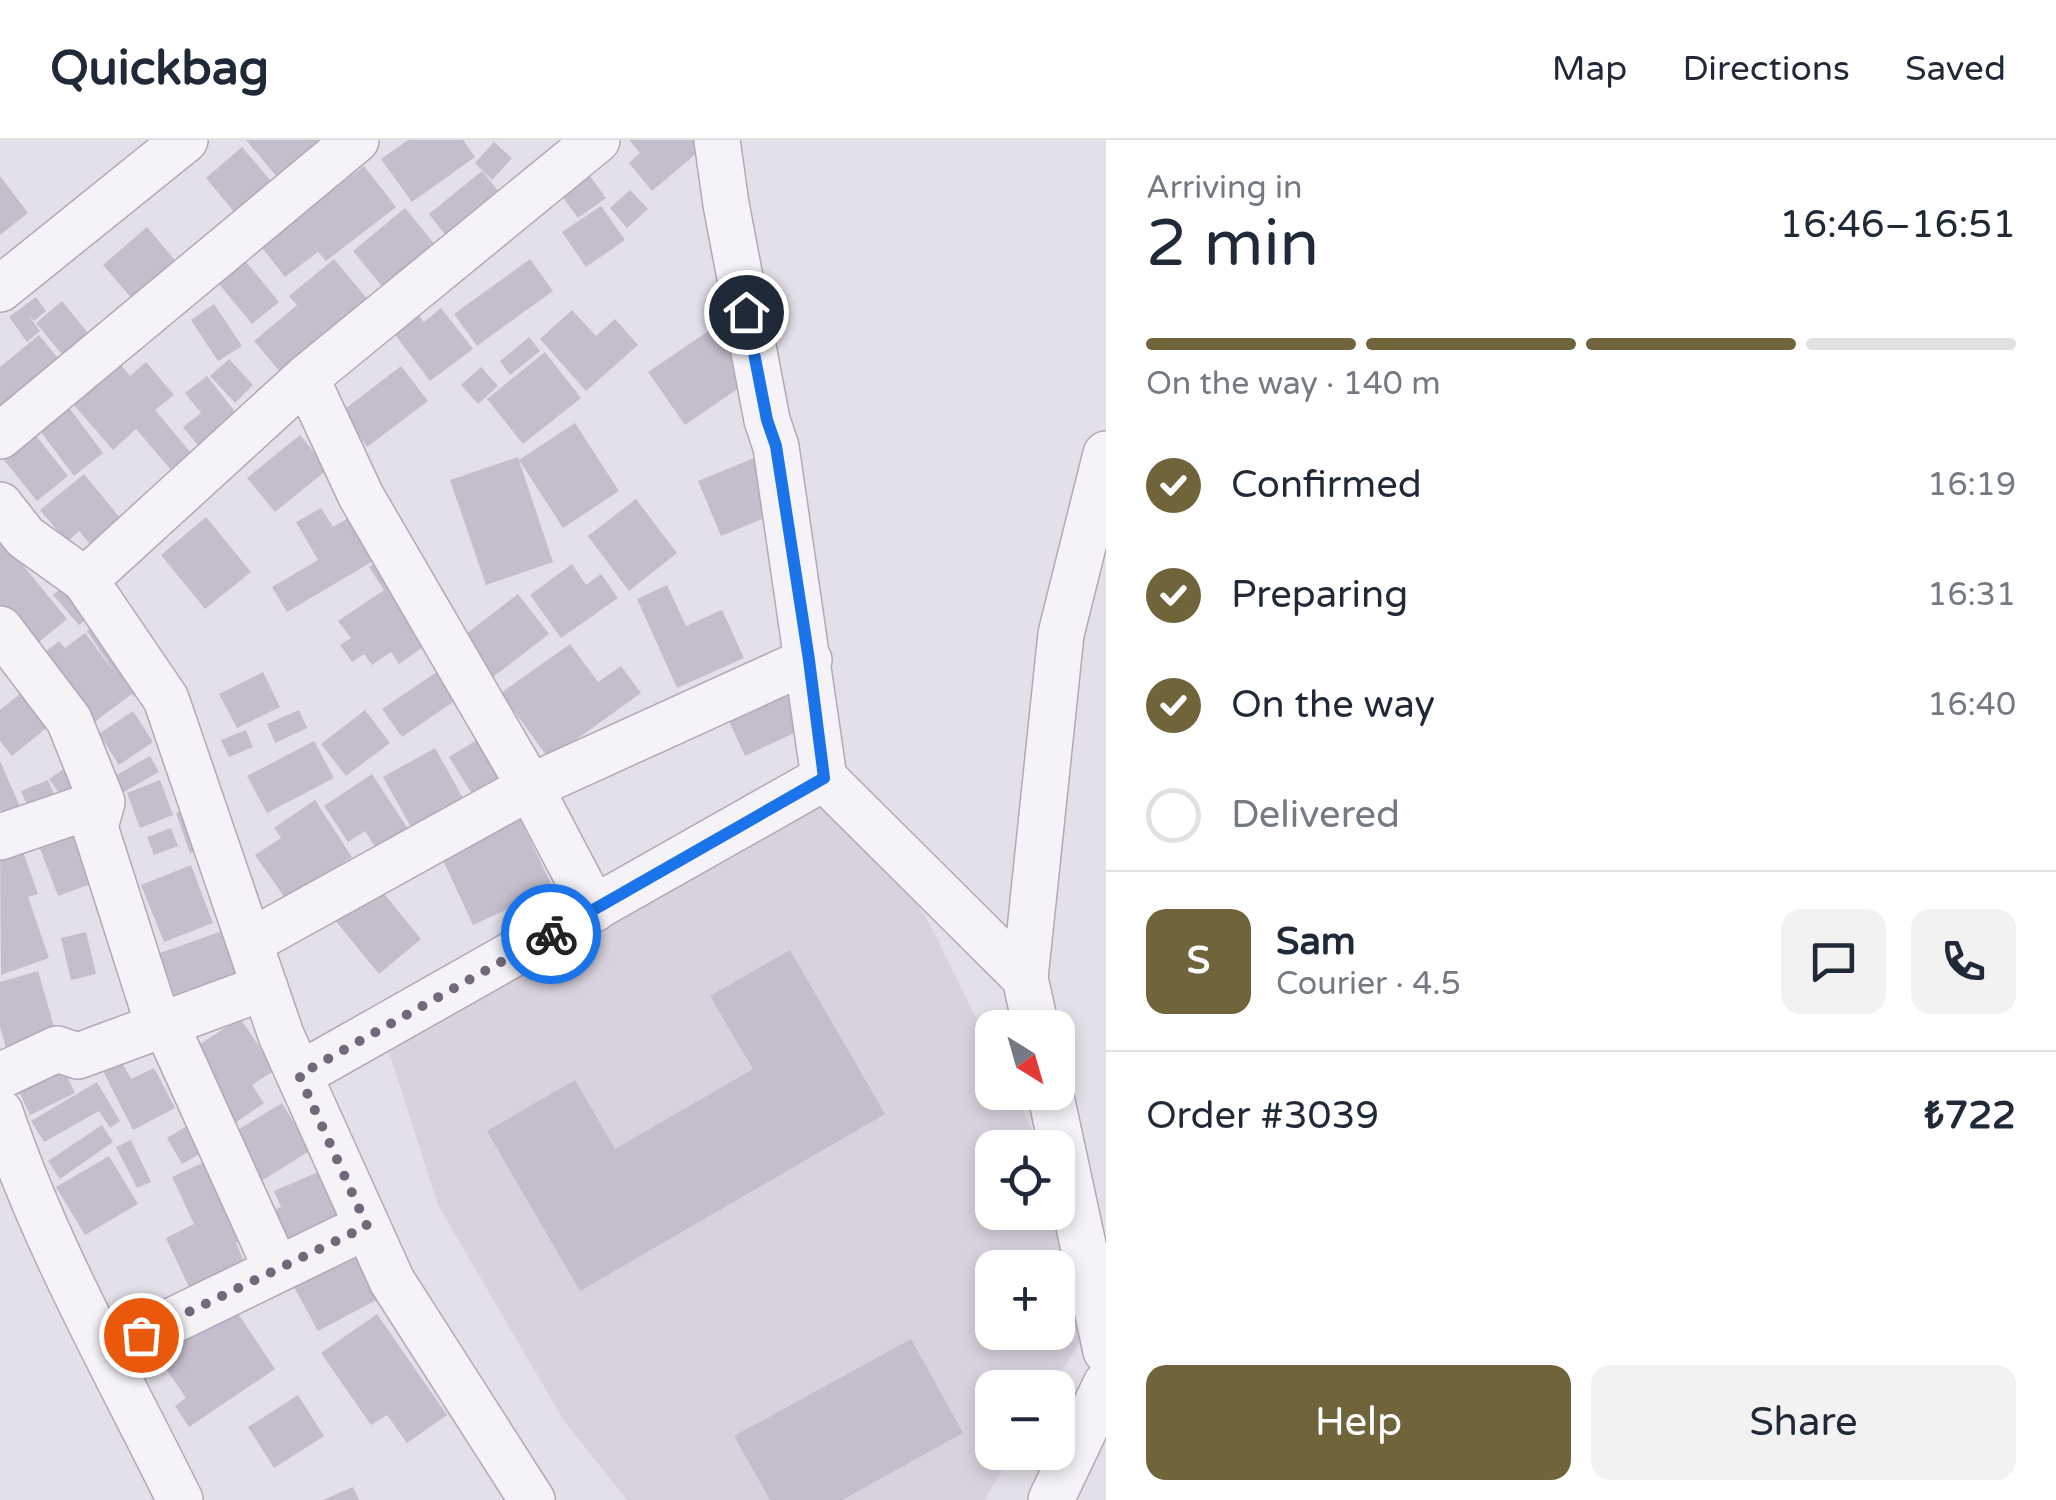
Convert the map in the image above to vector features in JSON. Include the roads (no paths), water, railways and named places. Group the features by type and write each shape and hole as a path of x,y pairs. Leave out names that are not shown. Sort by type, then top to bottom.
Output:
{"street":[{"path":"0,289 184,140"},
{"path":"0,436 356,140"},
{"path":"85,580 306,378 597,140"},
{"path":"717,140 767,420 776,446 824,778 1025,978"},
{"path":"306,378 361,496 530,787 594,910"},
{"path":"1032,1010 1025,978 1060,634 1106,454"},
{"path":"0,505 25,537 85,580 166,698 299,1075 392,1281 532,1500"},
{"path":"0,629 69,720 102,802 95,827 158,1024 170,1034 276,1268"},
{"path":"250,942 530,787 809,660"},
{"path":"299,1075 824,778"},
{"path":"0,836 102,802"},
{"path":"0,1076 57,1049 78,1056 265,987"},
{"path":"1054,1110 1106,1350"},
{"path":"0,1112 14,1154 84,1314 108,1352 180,1500"},
{"path":"108,1352 367,1226"},
{"path":"1051,1500 1106,1384"}]}
